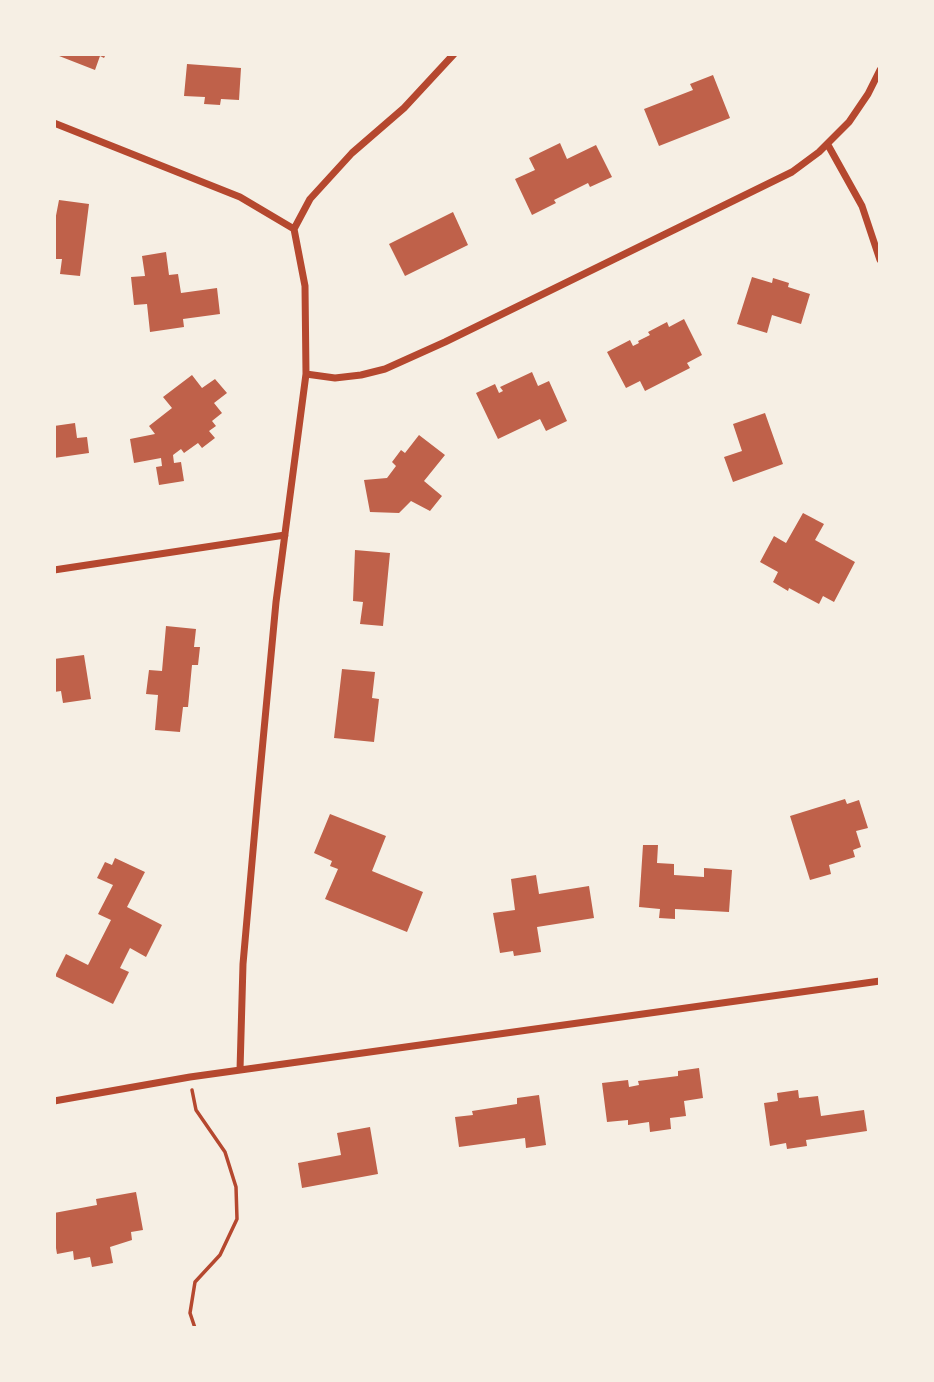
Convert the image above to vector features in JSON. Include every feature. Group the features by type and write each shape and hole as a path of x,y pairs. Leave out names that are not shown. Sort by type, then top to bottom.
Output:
{"street":[{"path":"240,1070 244,951 271,657 306,374 305,286 294,229 310,199 371,135 404,108 454,54"},
{"path":"306,374 335,378 385,369 792,172 828,145 849,122 880,70"},
{"path":"54,123 240,197 294,229"},
{"path":"828,145 862,206 880,260"},
{"path":"54,570 285,535"},
{"path":"54,1101 190,1077 880,981"}],"path":[{"path":"190,1077 196,1110 225,1152 229,1164 236,1187 237,1219 220,1255 195,1282 190,1313 195,1328"}],"building":[{"path":"54,54 106,54 104,58 100,56 95,70"},
{"path":"187,64 241,68 239,100 221,99 220,105 204,104 205,97 184,96"},
{"path":"713,75 730,118 659,146 644,109 693,90 690,84"},
{"path":"560,143 567,159 596,145 612,177 590,187 588,183 554,200 556,203 532,215 515,179 535,170 529,158"},
{"path":"59,200 89,204 80,276 60,274 62,259 54,259 54,226"},
{"path":"453,212 468,245 405,276 389,244"},
{"path":"166,252 169,275 178,274 181,293 217,288 220,314 183,319 184,327 150,332 147,304 134,305 131,277 145,276 142,256"},
{"path":"752,277 772,283 773,278 789,283 788,287 810,294 801,324 772,315 767,333 737,324"},
{"path":"684,319 702,355 687,363 690,368 645,391 640,381 626,388 607,352 630,340 633,346 650,335 648,332 667,322 669,327"},
{"path":"532,372 538,386 549,381 567,421 546,431 540,419 498,439 476,393 495,384 499,393 503,391 500,387"},
{"path":"192,375 202,388 215,379 227,393 214,403 222,413 212,421 216,426 209,431 215,438 202,448 198,443 184,453 181,449 173,455 174,463 181,462 184,481 159,485 156,467 162,466 161,458 134,463 130,439 155,434 149,426 172,408 163,397"},
{"path":"765,413 783,464 733,482 724,457 742,451 733,424"},
{"path":"75,423 77,438 87,437 89,453 54,458 54,426"},
{"path":"419,435 445,455 424,481 442,496 430,511 411,501 399,513 370,512 364,480 387,478 396,466 392,462 401,450 405,453"},
{"path":"803,513 824,524 815,540 855,562 834,602 823,596 819,604 789,588 788,591 773,582 778,572 760,562 774,536 786,543"},
{"path":"355,550 390,553 383,626 360,624 363,602 353,601"},
{"path":"166,626 196,629 194,647 200,647 198,665 192,665 188,707 183,707 180,732 155,730 158,695 146,694 149,670 162,671"},
{"path":"84,655 91,699 63,703 61,691 54,692 54,659"},
{"path":"342,669 375,672 372,698 379,699 374,742 334,738"},
{"path":"845,799 847,804 859,800 868,828 856,831 861,847 853,850 855,857 829,865 831,874 810,880 790,816"},
{"path":"330,814 386,836 372,871 423,892 407,932 325,899 338,869 330,866 332,861 314,853"},
{"path":"643,845 658,845 657,863 674,864 674,875 704,877 704,868 732,870 729,912 675,909 675,919 659,918 660,909 639,907"},
{"path":"115,858 145,872 127,907 162,925 146,957 130,948 120,968 129,972 113,1004 55,976 66,954 88,965 111,920 98,914 113,885 97,878 105,862 112,865"},
{"path":"536,875 539,894 589,886 594,918 537,927 541,952 514,956 513,951 500,953 493,913 515,910 511,879"},
{"path":"699,1068 703,1098 684,1101 686,1116 670,1118 671,1129 650,1132 649,1122 628,1125 628,1120 607,1122 602,1083 628,1080 629,1087 639,1085 638,1081 678,1076 678,1071"},
{"path":"798,1090 799,1098 818,1096 821,1116 864,1110 867,1131 806,1140 807,1146 787,1149 786,1143 770,1146 764,1103 778,1101 777,1093"},
{"path":"539,1095 546,1145 526,1148 525,1138 459,1147 455,1117 473,1115 472,1111 517,1104 517,1098"},
{"path":"370,1127 378,1174 302,1188 298,1163 341,1155 337,1133"},
{"path":"136,1192 143,1230 131,1232 132,1240 110,1247 113,1263 92,1267 90,1257 74,1260 73,1251 57,1254 54,1213 97,1205 96,1199"}]}
